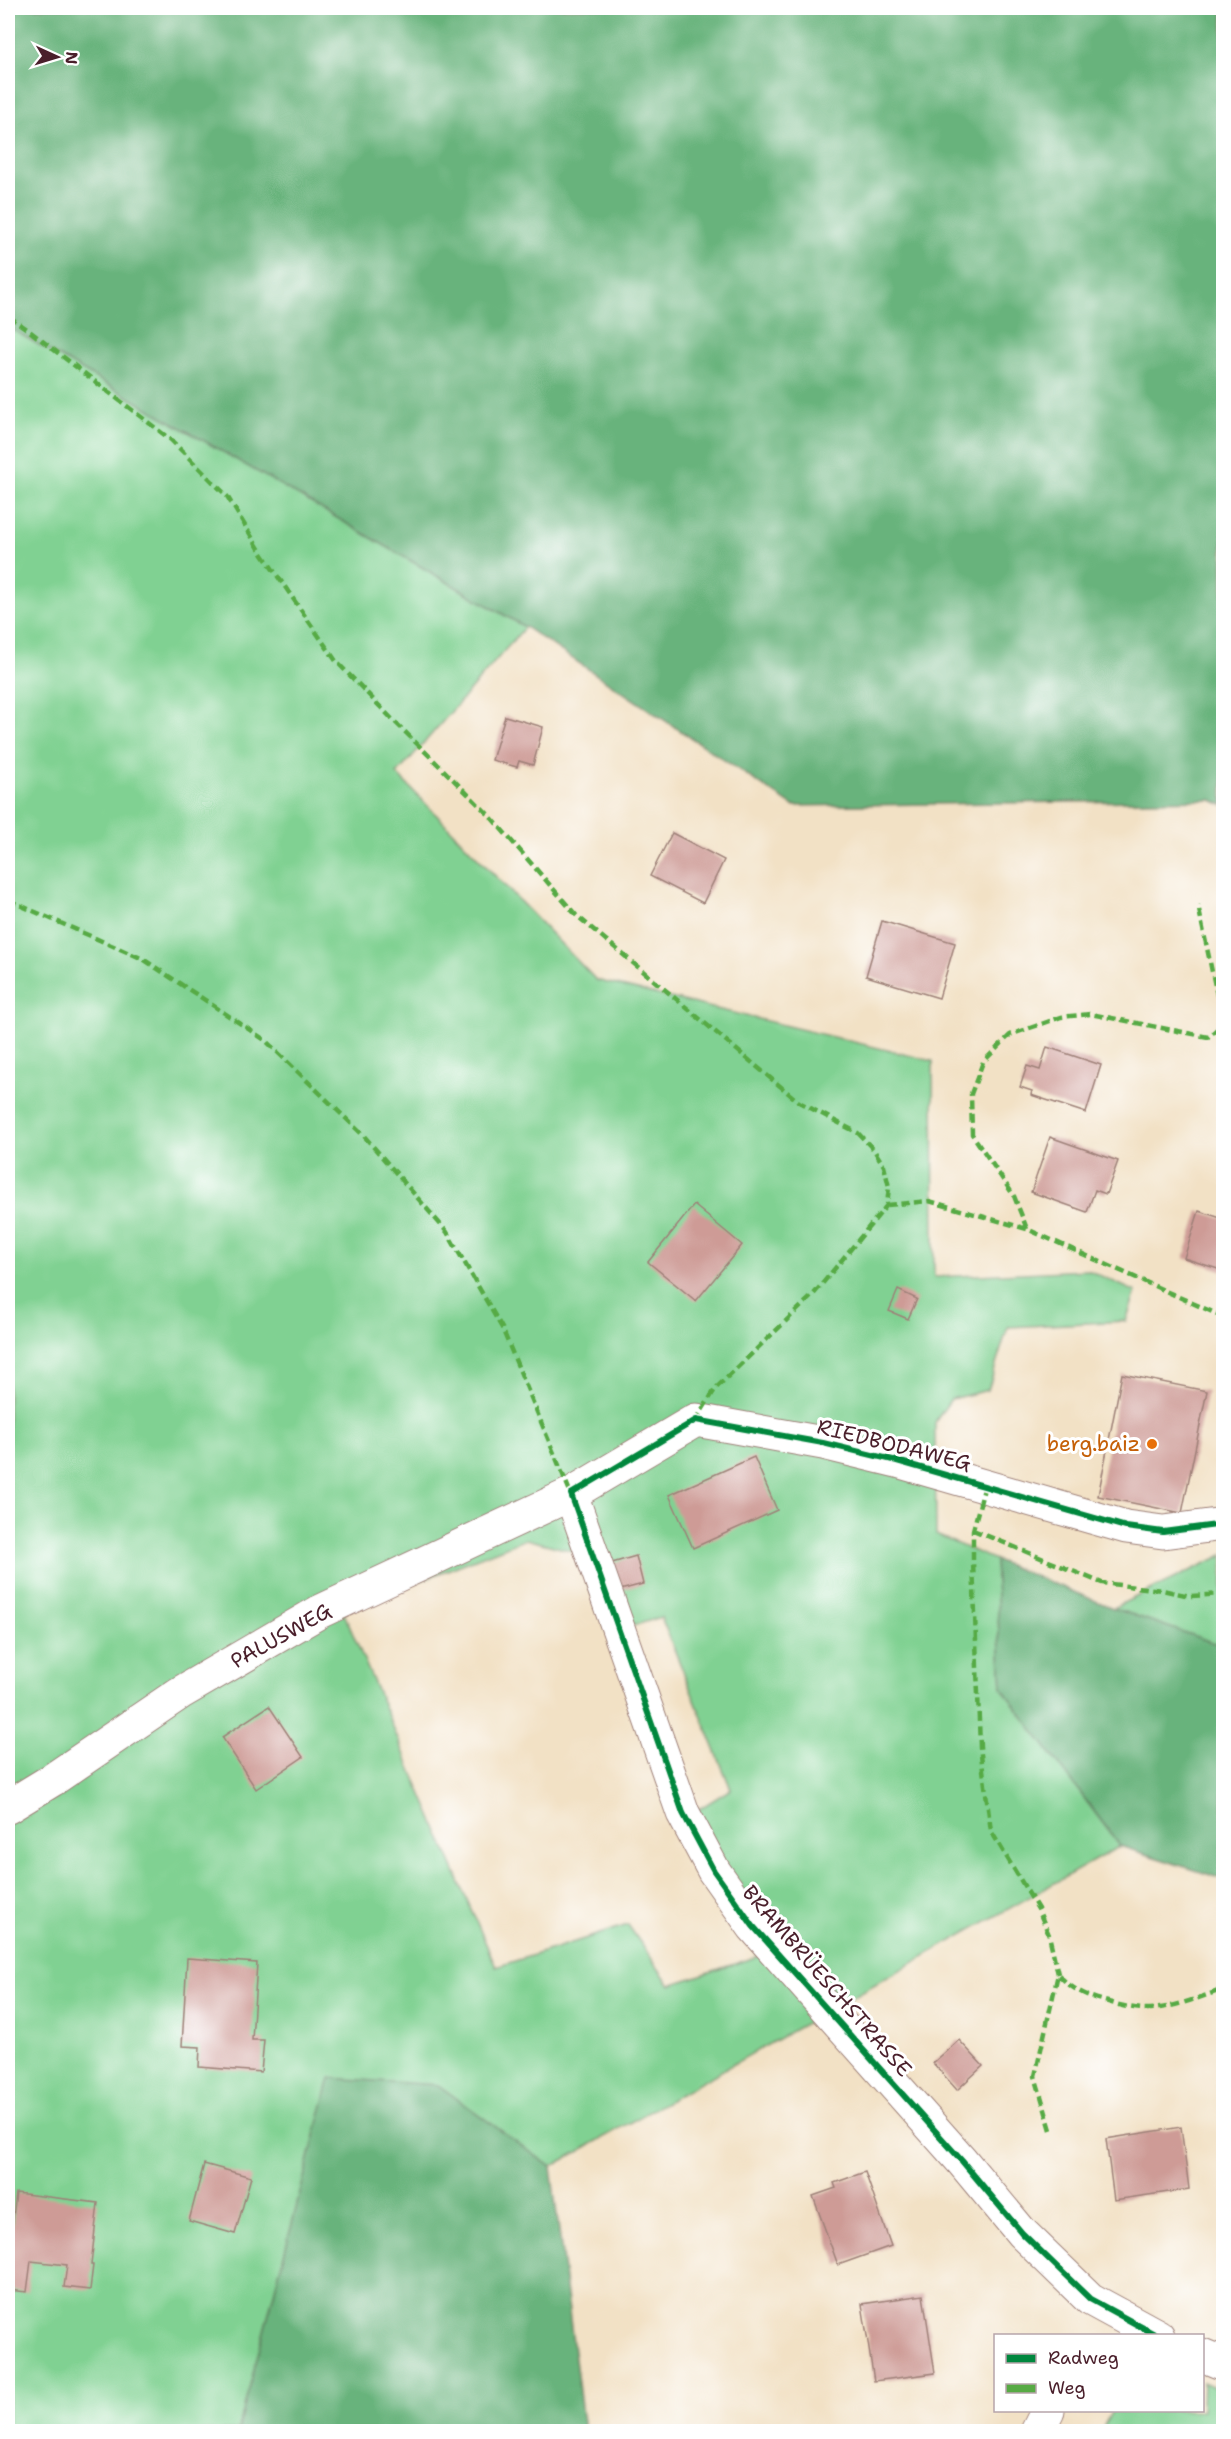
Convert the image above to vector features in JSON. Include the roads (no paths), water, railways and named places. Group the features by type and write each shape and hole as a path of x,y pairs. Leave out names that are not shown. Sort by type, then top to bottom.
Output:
{"street":[{"name":"RIEDBODAWEG","path":"571,1494 696,1420 823,1443 897,1461 1126,1527 1163,1532 1224,1524"},
{"name":"PALUSWEG","path":"8,1807 52,1780 180,1693 319,1612 571,1494"},
{"name":"BRAMBRÜESCHSTRASSE","path":"571,1494 683,1813 714,1871 753,1926 962,2161 1022,2233 1090,2299 1151,2334"},
{"path":"1204,2355 1224,2364"},
{"path":"1037,2432 1047,2412"}],"place":[{"name":"berg.baiz","path":"1152,1444"}]}
